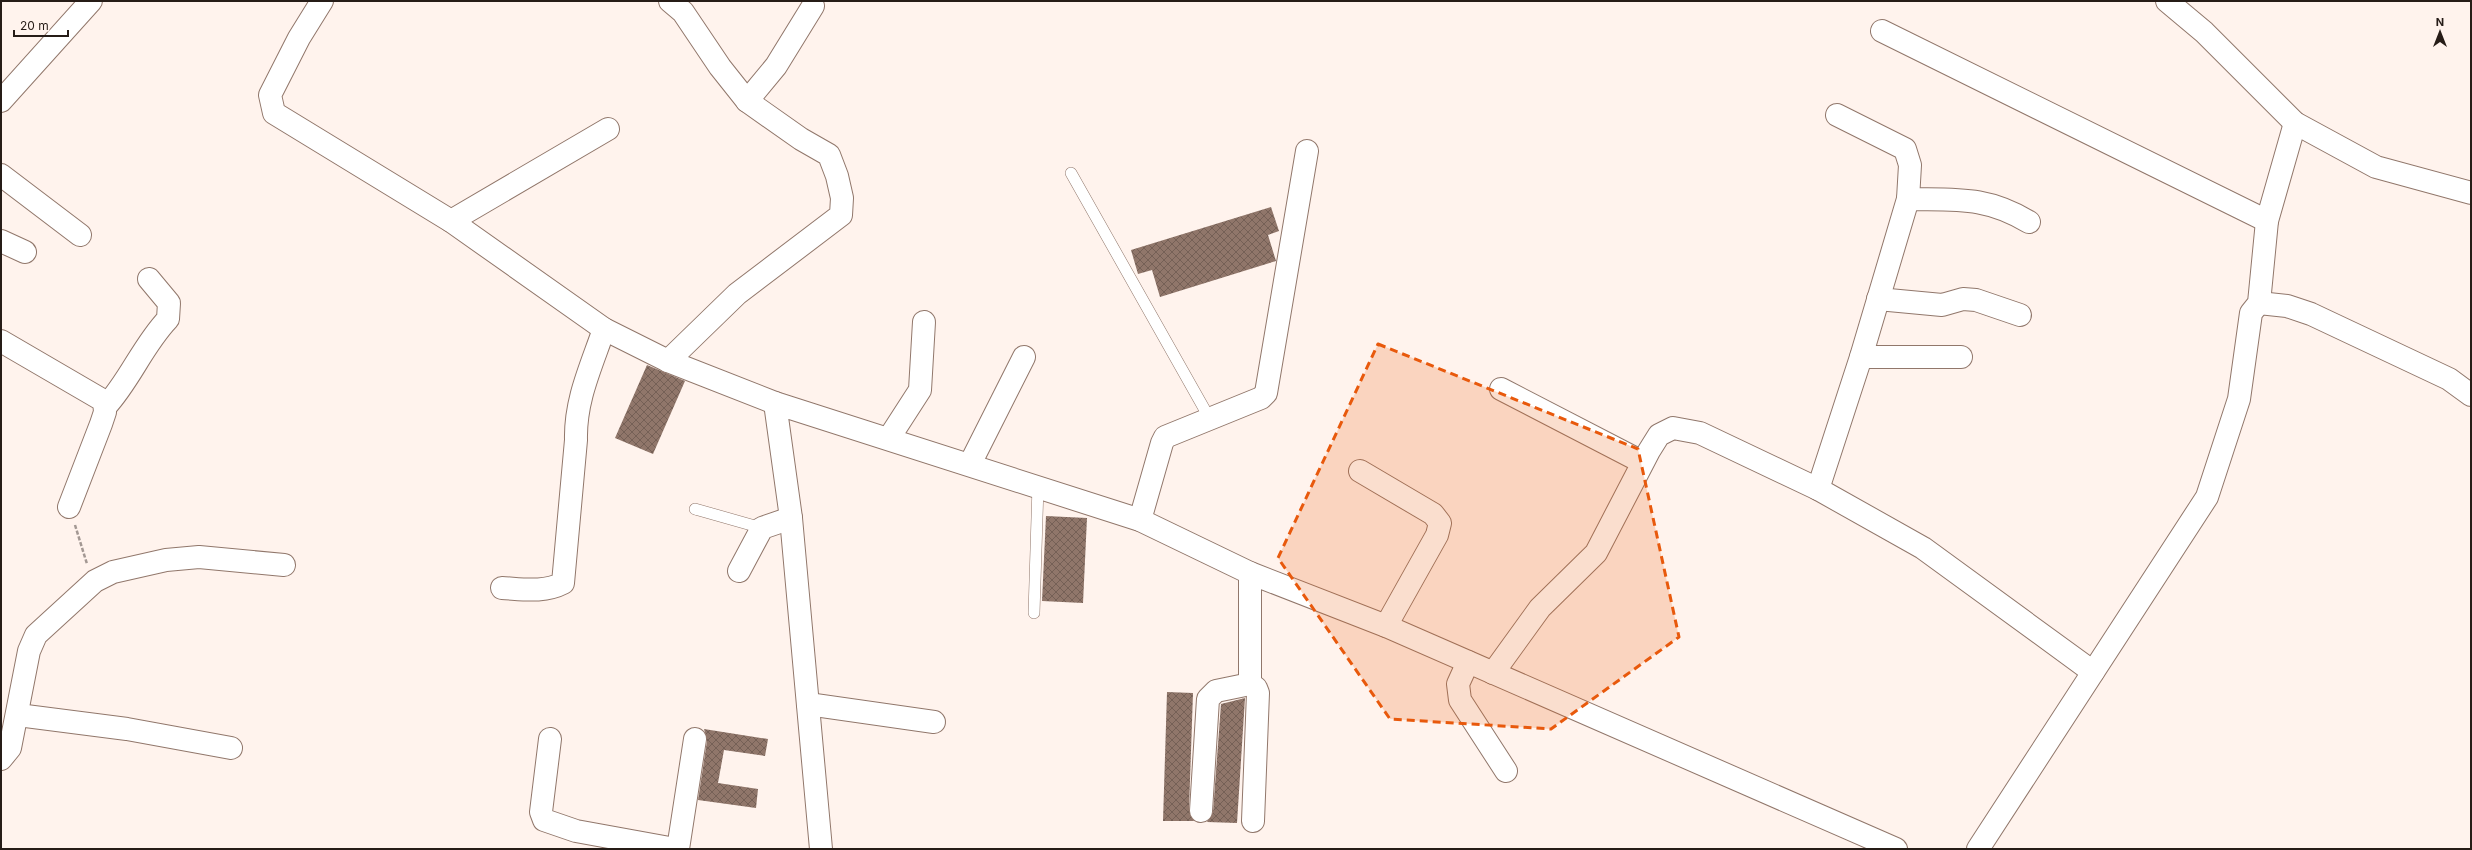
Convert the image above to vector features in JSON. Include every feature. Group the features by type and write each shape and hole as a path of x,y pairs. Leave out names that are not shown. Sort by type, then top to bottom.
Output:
{"street":[{"path":"1,101 91,1"},
{"path":"322,1 299,38 270,94 274,113 451,221 604,329 668,361 775,403 889,438 1140,520 1250,573 1386,626 1896,849"},
{"path":"668,361 737,294 841,215 842,198 837,176 829,155 801,139 747,101 720,67 683,12 670,1"},
{"path":"2167,1 2204,32 2295,123 2376,167 2471,193"},
{"path":"747,101 776,66 813,6"},
{"path":"1882,31 2267,221"},
{"path":"1818,489 1861,357 1908,199 1910,165 1905,149 1837,116"},
{"path":"1978,849 2207,497 2239,399 2251,313 2259,303 2267,221 2295,123"},
{"path":"451,221 608,129"},
{"path":"1140,520 1165,437 1261,398 1266,393 1307,151"},
{"path":"1,175 80,235"},
{"path":"1908,199 1975,200 2009,210 2030,222"},
{"path":"1,241 25,252"},
{"path":"69,507 102,424 106,406 116,394 152,336 168,319 169,303 149,279"},
{"path":"1878,299 1942,305 1962,299 1976,300 2020,315"},
{"path":"2259,303 2287,306 2312,314 2449,379 2471,395"},
{"path":"889,438 920,390 924,322"},
{"path":"502,588 537,590 556,587 563,583 576,440 575,418 578,401 604,329"},
{"path":"1,341 104,401 106,406"},
{"path":"970,464 1024,357"},
{"path":"1861,357 1960,358"},
{"path":"1501,389 1642,462"},
{"path":"775,403 791,518 821,849"},
{"path":"1493,672 1540,608 1596,553 1642,462 1659,435 1673,428 1700,433 1818,489 1923,548 2093,672"},
{"path":"1360,472 1434,514 1440,523 1437,535 1386,626"},
{"path":"739,571 762,528 791,518"},
{"path":"1,759 10,748 18,715 29,651 36,635 95,581 113,572 166,560 199,557 284,565"},
{"path":"1250,573 1250,684"},
{"path":"1468,662 1458,684 1460,700 1506,771"},
{"path":"1201,811 1208,699 1216,691 1250,684 1256,688 1258,693 1253,821"},
{"path":"808,704 934,722"},
{"path":"18,715 127,729 231,748"},
{"path":"550,739 541,816 544,820 574,840 675,849"},
{"path":"678,849 695,739"}],"lane":[{"path":"1071,173 1210,418"},
{"path":"1034,613 1038,486"},
{"path":"696,509 762,528"}],"path":[{"path":"69,507 84,558 95,581"}],"highlighted area":[{"path":"1378,344 1638,449 1679,637 1551,729 1390,719 1278,558"}],"building":[{"path":"1271,207 1279,231 1268,235 1276,261 1160,297 1152,270 1138,274 1131,250"},
{"path":"647,365 685,381 653,454 615,438"},
{"path":"1046,516 1087,518 1083,603 1042,601"},
{"path":"1167,692 1193,693 1189,810 1194,821 1163,821"},
{"path":"1245,698 1237,823 1207,822 1213,812 1221,704"},
{"path":"704,729 768,739 765,756 724,750 718,783 758,789 756,808 698,800 707,741"}]}
